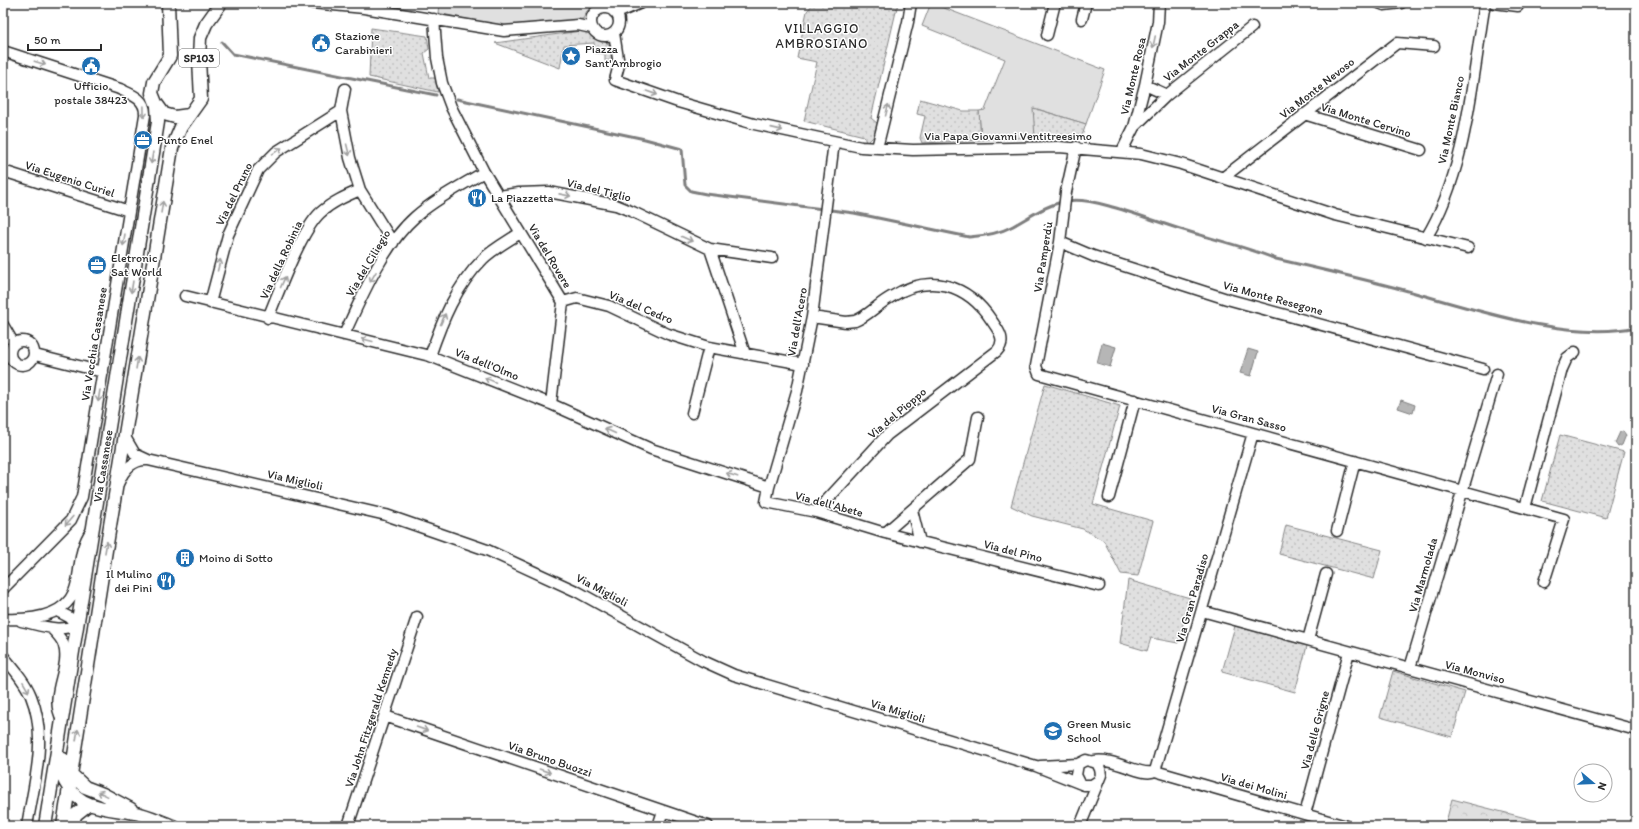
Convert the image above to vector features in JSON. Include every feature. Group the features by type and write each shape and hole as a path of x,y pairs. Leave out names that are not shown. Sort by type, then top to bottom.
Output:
{"main road":[{"name":"Via Cassanese","path":"45,826 152,160 158,117 152,88 170,56 168,3"},
{"name":"Via Cassanese","path":"63,826 96,613 172,148 180,127 198,104 202,93 199,47 202,31 221,3"},
{"path":"156,105 164,114 169,116 180,117 189,115"},
{"path":"86,678 82,664 84,640 77,625 96,613"},
{"path":"62,719 66,734 61,772 69,789 80,801 137,813 173,826"},
{"path":"71,774 85,787 103,794 137,813"},
{"path":"48,804 56,796 69,789 85,787"},
{"path":"73,826 75,815 89,804"}],"street":[{"path":"312,3 364,8 434,18 504,31 592,24 606,7"},
{"path":"606,7 627,9 641,3"},
{"path":"877,148 908,22 911,3"},
{"path":"1047,35 1055,3"},
{"path":"1082,19 1086,3"},
{"name":"Via Monte Rosa","path":"1122,152 1134,127 1145,85 1158,22 1159,3"},
{"path":"1379,3 1384,5 1401,3"},
{"name":"Via Monte Bianco","path":"1426,238 1440,212 1459,150 1485,3"},
{"path":"1494,3 1518,6"},
{"path":"606,7 619,21"},
{"path":"592,24 598,34 610,35 617,29 619,21 627,9"},
{"name":"Via del Rovere","path":"434,18 436,52 442,83 451,107 484,172 563,302 551,404"},
{"name":"Via Monte Grappa","path":"1134,127 1166,95 1252,27"},
{"name":"Via Papa Giovanni Ventitreesimo","path":"610,35 616,44 619,65 615,80 678,102 754,124 834,142 877,148 913,150 1076,147 1122,152 1166,160 1335,215 1468,248"},
{"name":"Via Monte Nevoso","path":"1224,178 1304,114 1397,43 1434,46"},
{"path":"3,51 144,96 156,105"},
{"name":"Via Monte Grappa","path":"1145,85 1166,95"},
{"name":"Via Vecchia Cassanese","path":"6,586 71,520 82,497 145,110 140,100 117,88"},
{"path":"345,89 341,111 347,144 360,190 393,243"},
{"name":"Via del Pruno","path":"210,303 228,235 258,170 276,152 341,111"},
{"name":"Via Monte Cervino","path":"1304,114 1421,150"},
{"name":"Via dell'Acero","path":"766,502 797,391 812,317 834,142"},
{"name":"Via Pamperdù","path":"1037,372 1036,366 1060,242 1065,196 1076,147"},
{"name":"Via Eugenio Curiel","path":"3,171 129,211"},
{"name":"Via del Ciliegio","path":"344,334 364,292 393,243 418,214 484,172"},
{"name":"Via della Robinia","path":"268,318 299,247 316,217 330,205 360,190"},
{"name":"Via del Tiglio","path":"499,196 519,193 549,192 616,205 710,249 772,258"},
{"path":"430,356 447,312 470,274 486,256 520,233"},
{"name":"Via Monte Resegone","path":"1060,242 1093,256 1220,296 1483,369"},
{"path":"710,249 745,354"},
{"name":"Via del Pioppo","path":"812,317 846,322 855,321 902,291 918,285 939,283 955,289 976,302 993,323 1001,336 1002,342 997,351 887,435 816,512"},
{"name":"Via dell'Olmo","path":"185,296 268,318 344,334 430,356 551,404 650,449 769,487"},
{"name":"Via del Cedro","path":"563,302 577,298 609,306 668,334 709,347 803,364"},
{"path":"3,325 14,344"},
{"path":"20,341 27,342 32,346 34,355 28,364 17,364 10,355 14,344 20,341"},
{"path":"692,412 709,347"},
{"path":"1525,508 1562,369 1567,358 1575,352"},
{"path":"34,355 103,372"},
{"name":"Via Gran Sasso","path":"1037,372 1044,377 1135,400 1564,519 1544,582"},
{"path":"1462,490 1497,374"},
{"path":"1109,497 1135,400"},
{"path":"885,533 970,459 978,417"},
{"name":"Via Gran Paradiso","path":"1155,771 1253,433"},
{"path":"125,437 135,454 148,460"},
{"path":"117,486 120,478 128,467 138,460 148,460"},
{"name":"Via Miglioli","path":"148,460 386,515 472,544 518,562 578,592 703,661 728,673 1036,766 1082,784"},
{"path":"1337,531 1355,461"},
{"name":"Via Marmolada","path":"1410,668 1462,490"},
{"name":"Via dell'Abete","path":"766,502 816,512 920,542"},
{"path":"912,510 920,542"},
{"path":"7,618 43,615 57,611 71,598 75,591 83,546 92,530"},
{"name":"Via del Pino","path":"920,542 1099,586"},
{"path":"1308,640 1326,574"},
{"path":"3,597 6,586"},
{"path":"7,618 51,628 67,629 77,625 69,617 57,611"},
{"name":"Via Monviso","path":"1202,611 1636,730"},
{"name":"Via John Fitzgerald Kennedy","path":"348,826 417,617"},
{"path":"51,628 58,635 65,647 57,701 57,710 62,719"},
{"name":"Via delle Grigne","path":"1305,814 1350,652"},
{"path":"3,656 26,686 31,697 36,714 41,745 27,826"},
{"name":"Via Bruno Buozzi","path":"385,716 708,826"},
{"path":"1036,766 1078,764 1086,760 1108,760 1148,773 1155,771"},
{"path":"1080,826 1099,778 1100,769 1094,761"},
{"path":"1078,764 1076,775 1088,798 1085,811"},
{"path":"1082,784 1092,785 1111,768 1125,766"},
{"name":"Via dei Molini","path":"1155,771 1346,826"},
{"path":"658,826 663,811"}],"green space":[{"path":"439,3 598,3 587,11 583,19 503,27 438,13"},
{"path":"814,3 898,3 871,118 878,124 874,135 866,143 864,136 804,121 817,62 797,58 807,11"},
{"path":"931,3 1105,70 1086,124 1034,108 1035,137 981,140 979,111 985,110 1005,59 922,26"},
{"path":"371,28 427,36 429,49 424,53 429,78 435,78 438,92 369,77"},
{"path":"588,30 595,38 609,44 612,60 605,61 605,54 595,53 594,43 564,45 560,68 495,43"},
{"path":"920,99 963,111 979,111 981,140 922,143 920,138 925,116 917,114"},
{"path":"1033,108 1086,124 1081,139 1035,137"},
{"path":"1045,384 1120,406 1093,504 1153,521 1138,576 1121,574 1104,541 1083,529 1032,516 1011,506"},
{"path":"1560,435 1624,452 1606,518 1542,501"},
{"path":"1286,525 1382,550 1374,579 1279,554"},
{"path":"1128,580 1190,598 1178,643 1151,638 1147,651 1120,643"},
{"path":"1235,626 1307,646 1295,692 1222,672"},
{"path":"1393,671 1465,692 1452,737 1380,717"},
{"path":"1452,799 1557,826 1445,826"}],"shaded area":[{"path":"1102,343 1116,347 1110,367 1097,363"},
{"path":"1248,349 1258,352 1251,376 1240,373"},
{"path":"1401,400 1415,405 1413,413 1398,408"},
{"path":"1623,431 1626,435 1622,445 1618,447 1615,443 1620,432"}],"waterway":[{"path":"222,42 233,54 436,95"},
{"path":"457,99 645,139 682,149 685,185 691,191 706,194 854,213 969,237 996,233 1011,227 1042,209 1062,202"},
{"path":"1068,201 1079,200 1092,202 1123,210 1180,229 1240,246 1276,259 1375,282 1522,321 1552,327 1581,330 1610,330 1636,327"}],"place":[{"name":"Stazione Carabinieri","path":"321,43"},
{"name":"Piazza Sant'Ambrogio","path":"571,56"},
{"name":"Ufficio postale 38423","path":"91,66"},
{"name":"Punto Enel","path":"143,140"},
{"name":"La Piazzetta","path":"477,198"},
{"name":"Eletronic Sat World","path":"97,265"},
{"name":"Moino di Sotto","path":"185,558"},
{"name":"Il Mulino dei Pini","path":"166,581"},
{"name":"Green Music School","path":"1053,731"}],"district":[{"name":"VILLAGGIO AMBROSIANO","path":"822,36"}]}
